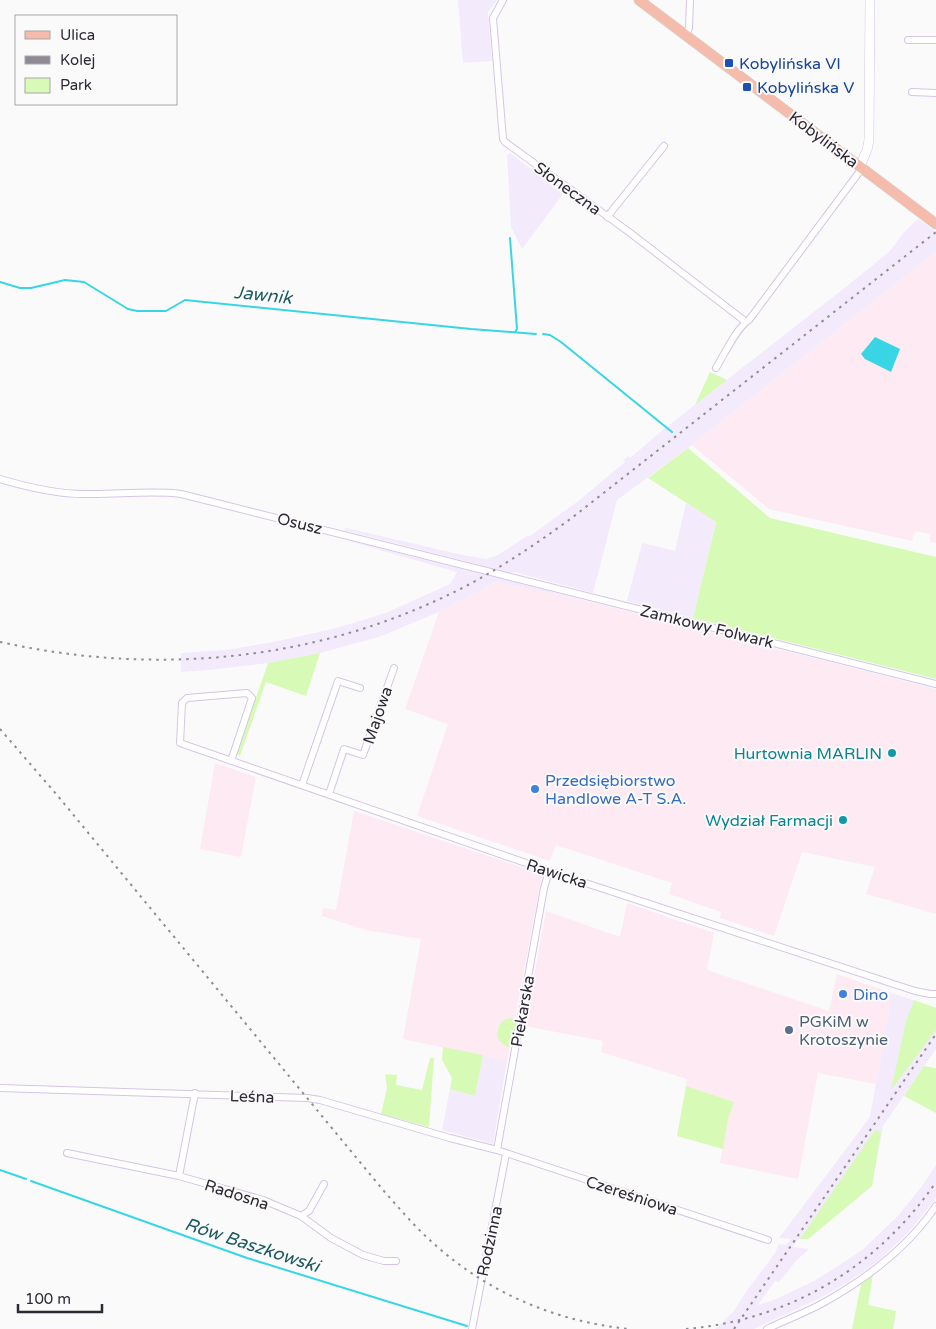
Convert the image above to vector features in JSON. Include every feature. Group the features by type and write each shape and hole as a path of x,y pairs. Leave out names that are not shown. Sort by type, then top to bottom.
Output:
{"main road":[{"name":"Kobylińska","path":"639,0 936,224"}],"street":[{"name":"Słoneczna","path":"503,0 493,18 503,139 746,322"},
{"path":"686,35 689,28 690,0"},
{"path":"716,368 734,338 746,322 750,320 860,171 869,140 870,0"},
{"path":"908,40 936,40"},
{"path":"912,92 936,93"},
{"path":"607,217 664,146"},
{"name":"Osusz","path":"0,479 36,488 74,494 159,492 181,494 478,568"},
{"name":"Zamkowy Folwark","path":"478,568 936,684"},
{"name":"Majowa","path":"329,794 344,749 363,755 394,668"},
{"path":"302,785 338,682 360,688"},
{"name":"Rawicka","path":"232,761 252,698 247,693 187,698 182,703 180,743 549,871 915,991 936,994"},
{"name":"Piekarska","path":"497,1150 544,888 549,871"},
{"name":"Leśna","path":"0,1088 307,1098 320,1100 497,1150"},
{"path":"179,1176 195,1093"},
{"name":"Czereśniowa","path":"497,1150 768,1240"},
{"name":"Radosna","path":"67,1153 179,1176 263,1200 301,1216 332,1238 363,1255 384,1261 396,1261"},
{"name":"Rodzinna","path":"472,1329 506,1154"},
{"path":"301,1216 309,1210 324,1184"},
{"path":"767,1329 822,1303 856,1282 893,1254 913,1234 936,1206"}],"shaded area":[{"path":"458,0 497,0 488,12 492,61 463,63"},
{"path":"510,153 563,194 522,249 511,227 507,155"},
{"path":"918,219 936,232 936,252 688,448 617,500 593,593 514,572 502,579 591,602 496,582 439,612 379,637 320,653 268,663 181,672 181,653 226,650 274,642 360,621 388,612 450,584 457,572 341,539 470,571 481,565 344,530 346,528 486,559 498,555 527,536 530,536 577,502 625,462 623,460 628,456 630,458 664,429 890,251 904,232"},
{"path":"936,252 936,543 930,542 930,534 916,531 912,541 769,509 692,445"},
{"path":"686,503 716,521 693,618 627,601 642,543 675,551"},
{"path":"496,582 591,602 936,689 936,914 866,894 875,867 802,852 774,936 720,918 721,912 669,894 672,883 556,845 550,861 417,816 448,724 405,709 439,612"},
{"path":"215,763 256,777 241,857 200,849"},
{"path":"354,811 542,874 507,1061 403,1039 421,939 366,930 322,916 323,908 336,910"},
{"path":"627,903 714,933 707,970 829,1011 837,974 892,993 876,1084 818,1073 798,1179 720,1163 728,1119 734,1102 686,1086 687,1079 601,1052 603,1041 525,1026 546,911 620,937"},
{"path":"892,993 936,1008 936,1049 883,1126 872,1186 808,1239 798,1239 793,1247 809,1249 796,1261 779,1282 775,1281 758,1305 776,1299 814,1281 862,1250 897,1217 936,1165 936,1198 908,1233 877,1262 848,1282 820,1298 754,1329 715,1329 733,1312 775,1253 779,1244 786,1245 791,1239 779,1238 870,1117"},
{"path":"483,1055 507,1061 493,1144 442,1130 450,1089 475,1096"}],"green space":[{"path":"710,372 727,380 695,405"},
{"path":"688,448 770,518 936,557 936,679 693,618 716,522 648,478"},
{"path":"320,653 306,696 266,682 240,756 236,755 268,663"},
{"path":"914,1000 936,1008 936,1030 891,1090 906,1021"},
{"path":"512,1018 517,1022 514,1045 507,1047 497,1036 502,1021"},
{"path":"443,1047 483,1055 475,1096 450,1089 452,1078 442,1060"},
{"path":"430,1058 434,1058 429,1127 381,1114 387,1088 385,1074 397,1075 396,1085 422,1090"},
{"path":"924,1066 936,1068 936,1113 904,1096"},
{"path":"686,1086 734,1102 728,1119 723,1149 677,1136"},
{"path":"875,1130 881,1132 872,1186 808,1239 800,1239"},
{"path":"873,1275 868,1305 896,1311 893,1329 852,1329 861,1284"}],"water":[{"path":"875,337 900,349 891,372 865,359 861,354"}],"waterway":[{"path":"510,238 517,329 515,332"},
{"name":"Jawnik","path":"0,282 20,288 31,288 65,280 84,282 128,309 137,311 166,311 185,300 536,334"},
{"name":"Jawnik","path":"543,334 550,335 561,342 672,432"},
{"name":"Rów Baszkowski","path":"0,1170 26,1179"},
{"name":"Rów Baszkowski","path":"31,1181 247,1258 467,1326"}],"railway":[{"path":"0,642 60,653 120,659 180,659 239,655 298,646 356,631 413,611 482,577 522,553 573,517 936,232"},
{"path":"0,729 57,795 383,1190 426,1237 454,1261 477,1277 525,1302 576,1320 630,1329"},
{"path":"734,1329 936,1034"},
{"path":"686,1329 724,1324 760,1314 795,1301 828,1284 858,1264 887,1240 913,1213 936,1182"}],"place":[{"name":"Kobylińska VI","path":"729,63"},
{"name":"Kobylińska V","path":"747,87"},
{"name":"Hurtownia MARLIN","path":"892,753"},
{"name":"Przedsiębiorstwo Handlowe A-T S.A.","path":"535,789"},
{"name":"Wydział Farmacji","path":"843,820"},
{"name":"Dino","path":"843,994"},
{"name":"PGKiM w Krotoszynie","path":"789,1030"}]}
